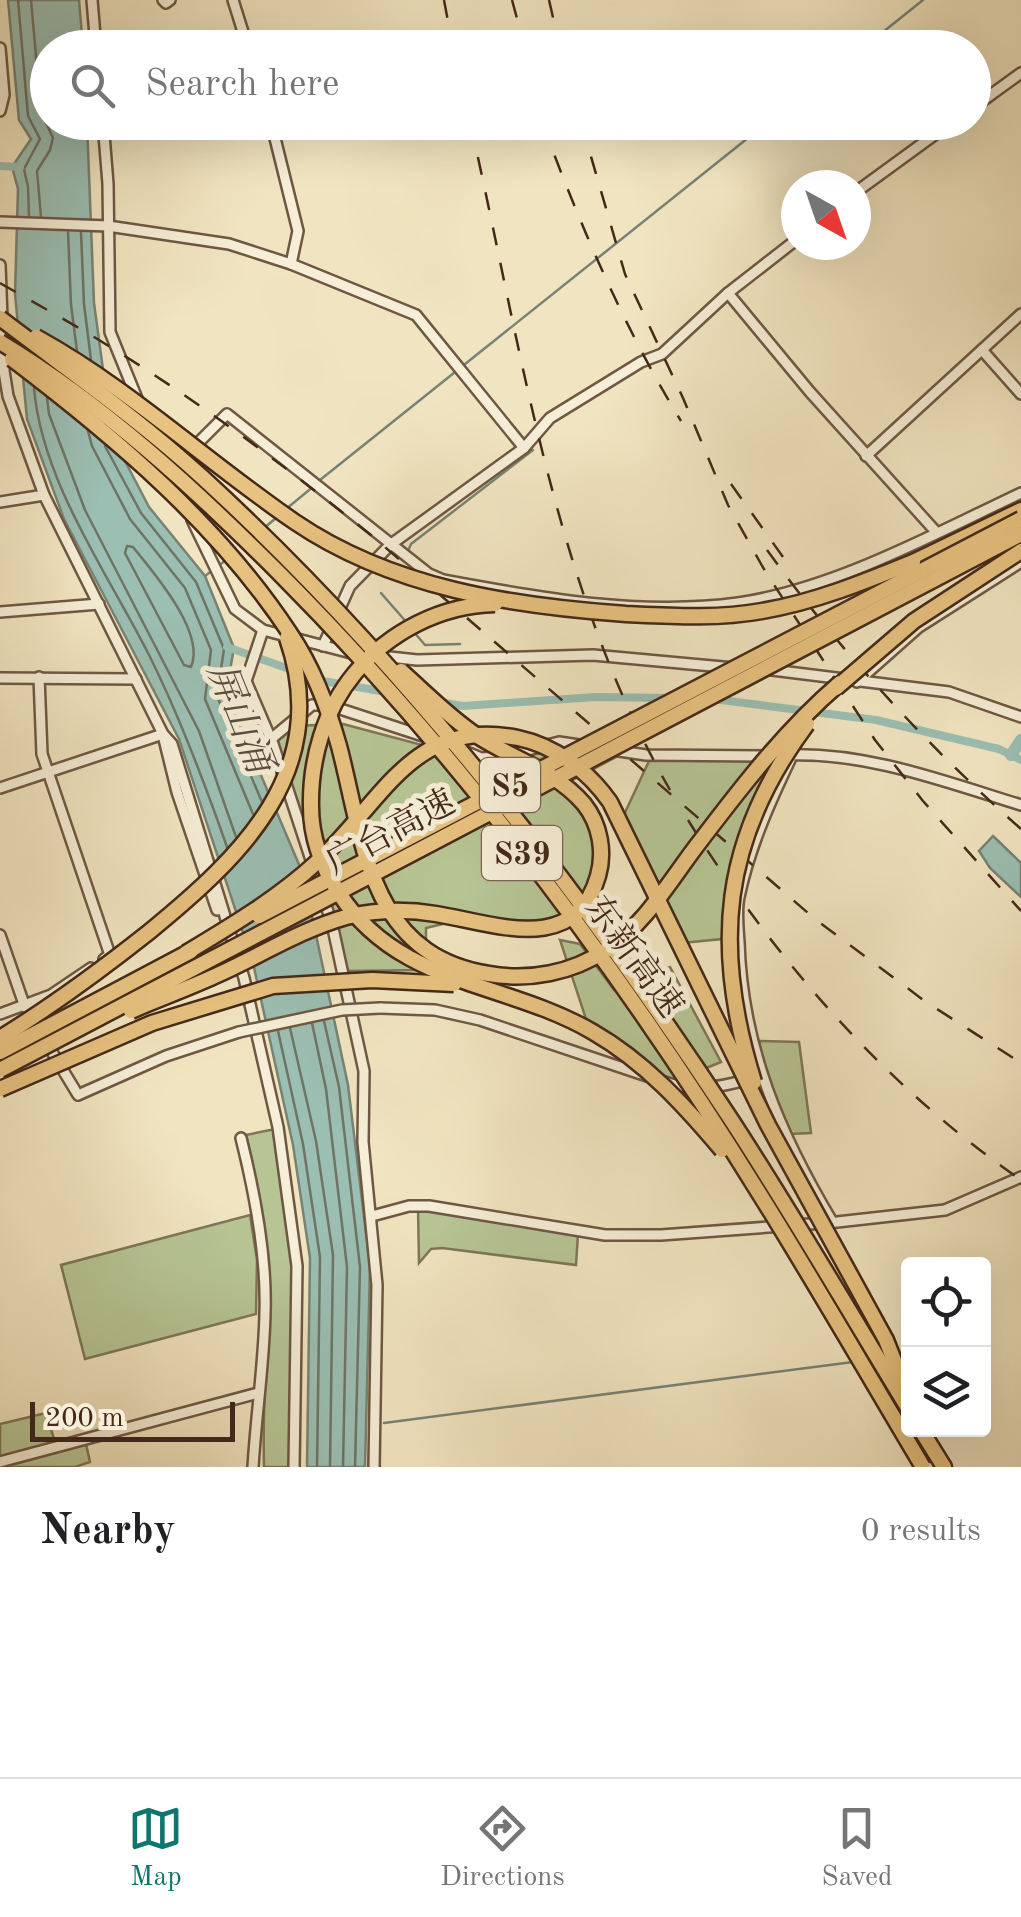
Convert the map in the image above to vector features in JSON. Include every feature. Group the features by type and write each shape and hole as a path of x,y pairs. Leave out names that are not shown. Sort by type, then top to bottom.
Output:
{"highway":[{"path":"0,318 69,355 296,523 362,560 419,582 535,604 688,618 761,612 838,593 914,562 1021,510"},
{"name":"东新高速","path":"0,318 177,454 237,509 356,631 482,777 626,965 767,1176 901,1396"},
{"path":"0,345 170,492 234,560 305,658 327,709 361,847 382,900 407,932 432,952 466,969 493,975 527,976 562,970 594,957 623,938 803,716 914,620 1021,551"},
{"name":"东新高速","path":"0,345 72,390 180,477 311,605 505,830 600,956 764,1200 923,1467"},
{"name":"广台高速","path":"0,1052 1021,519"},
{"name":"广台高速","path":"0,1070 1021,534"},
{"path":"535,604 481,604 451,610 395,636 357,670 328,717 312,774 311,821 328,875 351,911 392,951 411,962 562,1016 636,1061 684,1106 764,1200"},
{"path":"0,1038 110,963 188,900 237,852 266,815 286,775 298,724 294,664 276,614"},
{"path":"18,1061 342,918 378,912 419,912 524,930 558,924 579,911 596,884 602,854 599,833 585,806 541,770 464,726 356,631"},
{"path":"768,1125 732,998 728,928 734,880 747,838 776,773 804,728 840,684"},
{"path":"186,953 304,874 394,776 432,747 456,737 478,735 540,743 574,765 610,802 768,1125 865,1299 901,1378"},
{"path":"0,1089 152,1023 273,986 372,980 482,988"},
{"path":"926,1437 944,1467"}],"street":[{"path":"92,0 94,30"},
{"path":"233,0 242,30"},
{"path":"0,48 4,95 0,112"},
{"path":"991,95 1021,73"},
{"path":"102,140 102,226 110,332 168,472 214,560 232,605 263,630 350,654 417,660 593,655 796,672 949,692 1021,717"},
{"path":"275,140 298,231 291,264"},
{"path":"871,181 927,140"},
{"path":"0,222 102,226 196,236 291,264 416,315 524,448"},
{"path":"323,646 350,586 390,545 524,448 550,418 640,362 662,354 728,293 781,252"},
{"path":"0,266 8,396 44,494 163,734 176,792 230,951 244,978 278,1128 296,1256 294,1467"},
{"path":"728,293 866,456 937,532"},
{"path":"866,456 1021,314"},
{"path":"982,350 1021,394"},
{"path":"168,472 227,414 428,574 539,598 690,606 762,598 881,559 1021,493"},
{"path":"0,502 44,494"},
{"path":"858,682 919,627 1018,568"},
{"path":"0,612 98,604"},
{"path":"263,630 248,667 246,684 271,739 332,924 364,1071 363,1142 377,1285 374,1467"},
{"path":"0,1014 51,996 110,955 42,754 38,677"},
{"path":"0,678 136,679"},
{"path":"271,739 312,706 328,704 481,758 501,757 559,742 646,755 808,754 914,772 1021,805"},
{"path":"0,788 163,734"},
{"path":"792,755 763,817 738,900 740,992 762,1076 797,1164 833,1223"},
{"path":"0,934 24,1006 78,1095 166,1056 240,1032 342,1010 380,1008 435,1010 480,1020 681,1088 723,1087 762,1076"},
{"path":"241,1138 252,1181 265,1313 253,1467"},
{"path":"372,1216 409,1206 430,1206 510,1222 631,1236 833,1223 945,1210 1021,1177"},
{"path":"0,1462 258,1393"}],"green space":[{"path":"343,724 482,761 541,750 616,757 569,782 595,835 595,873 585,895 553,921 514,926 472,917 426,928 426,970 346,971 338,929 277,740 293,726"},
{"path":"776,759 725,910 722,939 672,944 622,819 649,761"},
{"path":"560,940 580,944 614,990 670,967 721,1062 672,1082 586,1019"},
{"path":"759,1041 799,1042 811,1133 790,1134 765,1074"},
{"path":"275,1129 293,1277 291,1467 264,1467 265,1242 246,1135"},
{"path":"418,1209 578,1234 576,1265 442,1248 431,1249 419,1263"},
{"path":"250,1215 257,1260 256,1314 85,1359 61,1265"},
{"path":"46,1413 55,1442 0,1457 0,1424"},
{"path":"86,1444 90,1462 75,1467 3,1467"}],"water":[{"path":"8,0 79,0 82,30 30,30 30,137 19,120"},
{"path":"30,140 88,140 94,303 112,436 149,507 205,576 234,648 226,693 303,874 348,1085 370,1266 365,1467 307,1467 310,1258 293,1145 253,963 179,739 64,519 27,419 15,294 18,189 12,167"},
{"path":"993,836 1021,863 1021,897 990,868 979,851"}],"waterway":[{"path":"886,30 923,0"},
{"path":"320,480 745,140"},
{"path":"0,166 20,167"},
{"path":"408,551 411,544 533,450"},
{"path":"286,509 314,486"},
{"path":"263,529 276,518"},
{"path":"205,576 226,560"},
{"path":"381,593 408,624"},
{"path":"413,631 425,645 460,644"},
{"name":"屏山涌","path":"227,647 323,681 386,692"},
{"path":"439,702 463,706 596,697 669,698"},
{"path":"713,699 876,720 999,749 1021,760"},
{"path":"1011,755 1021,740"},
{"path":"384,1423 853,1362"}],"railway":[{"path":"444,0 450,30"},
{"path":"512,0 520,30"},
{"path":"549,0 556,30"},
{"path":"474,140 525,379 569,549 630,712 670,790"},
{"path":"549,140 604,275 681,421"},
{"path":"586,140 625,274 728,505 765,571 875,740 923,801 1021,911"},
{"path":"0,283 142,367 307,485 371,535 815,919 926,1002 1021,1063"},
{"path":"731,484 783,557"},
{"path":"767,550 886,697 1021,829"},
{"path":"688,820 757,922 836,1017 924,1104 1021,1180"}]}
